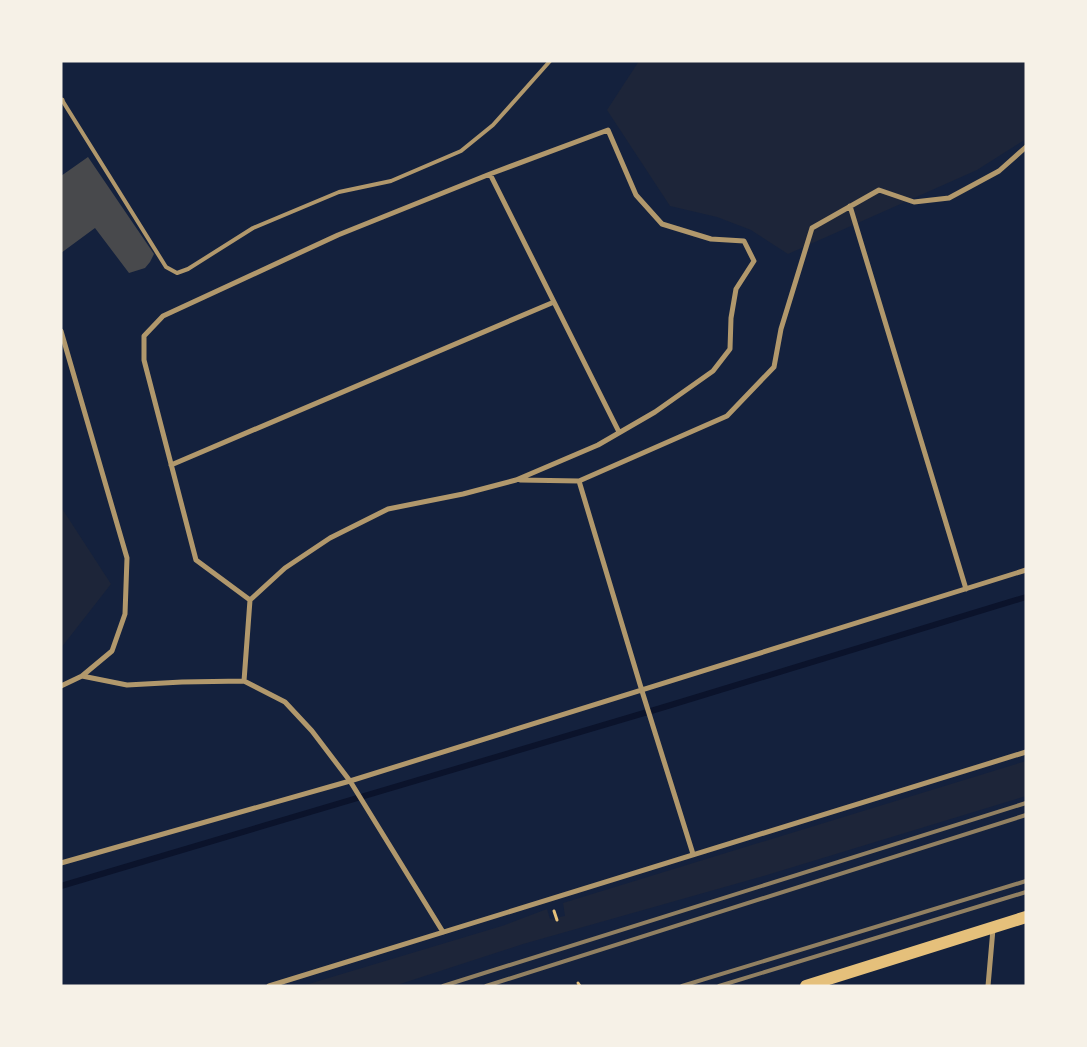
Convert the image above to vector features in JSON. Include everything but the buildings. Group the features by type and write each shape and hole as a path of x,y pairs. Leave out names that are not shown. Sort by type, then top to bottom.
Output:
{"main road":[{"path":"806,986 1026,918"}],"street":[{"path":"244,681 250,600 285,568 330,538 388,509 463,494 516,480 598,445 655,412 713,372 730,349 731,318 736,289 754,261 744,241 711,239 662,224 636,194 608,130 490,174 338,236 163,316 144,336 144,360 196,560 250,600"},
{"path":"516,480 579,481 727,416 774,367 781,329 812,228 879,190 914,202 949,198 999,171 1026,147"},
{"path":"490,174 619,432"},
{"path":"850,206 966,589"},
{"path":"171,465 554,302"},
{"path":"61,331 127,558 125,614 112,651 82,676 61,686"},
{"path":"579,481 693,854"},
{"path":"61,863 350,781 1026,570"},
{"path":"82,676 128,686 182,682 244,681 285,702 312,731 350,781 443,932"},
{"path":"269,986 1026,752"},
{"path":"988,986 993,927"}],"lane":[{"path":"61,100 166,266 177,273 188,269 217,249 254,228 339,192 391,181 461,151 493,125 550,61"}],"shaded area":[{"path":"639,61 1026,61 1026,139 977,170 788,254 751,230 717,217 670,206 607,110"},
{"path":"61,507 111,584 61,648"},
{"path":"1026,761 1026,796 760,877 523,944 394,986 302,986 502,926 547,909 550,919 565,916 563,903"}],"waterway":[{"path":"61,886 661,708 1026,597"}],"railway":[{"path":"443,986 1026,803"},
{"path":"486,986 1026,815"},
{"path":"682,986 1026,881"},
{"path":"719,986 1026,892"}]}
